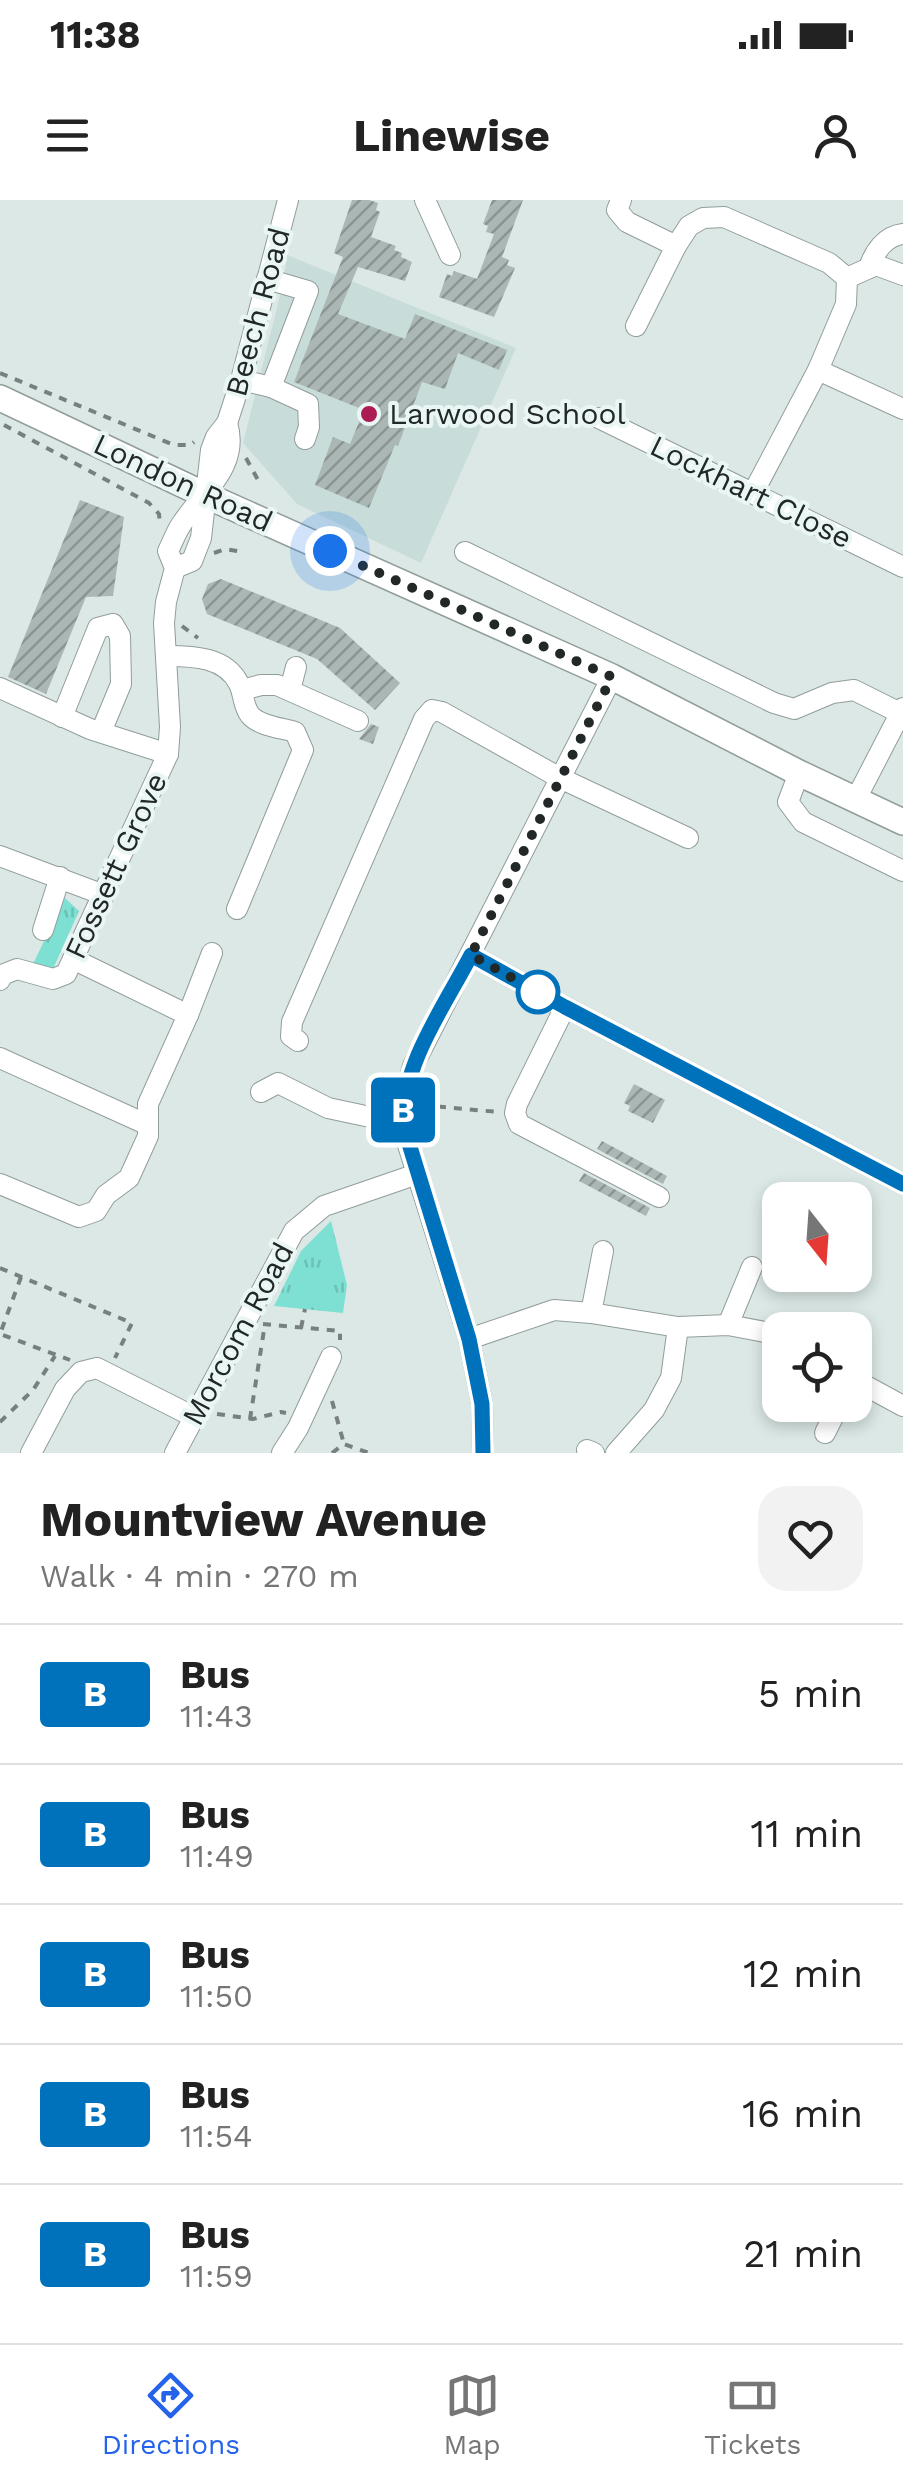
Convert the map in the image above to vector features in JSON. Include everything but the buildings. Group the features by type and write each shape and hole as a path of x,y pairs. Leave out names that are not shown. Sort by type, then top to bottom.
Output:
{"main road":[{"name":"London Road","path":"0,398 205,495 612,677 903,822"}],"street":[{"name":"Beech Road","path":"205,495 211,450 227,424 241,380 288,200"},
{"path":"425,200 450,255"},
{"path":"621,200 616,210 627,222 676,246"},
{"path":"636,326 676,246 689,226 703,218 724,217 829,263 848,278"},
{"path":"869,268 883,243 903,234"},
{"path":"848,278 876,265 903,275"},
{"path":"753,493 818,370 846,304 848,278"},
{"path":"267,279 308,291 272,387"},
{"path":"818,370 903,408"},
{"path":"241,380 272,387 308,404 305,439"},
{"name":"Lockhart Close","path":"599,418 903,567"},
{"name":"Fossett Grove","path":"0,980 2,975 18,969 53,980 66,974 168,754 164,623 175,568 168,552 180,525 205,495"},
{"path":"464,552 774,703 794,709 832,693 854,690 902,710 896,741 856,799"},
{"path":"62,716 98,628 113,624 120,636 122,684 101,732"},
{"path":"167,656 210,660 228,670 242,690 251,716 257,722 296,732 303,750 237,909"},
{"path":"290,690 296,666"},
{"path":"483,1453 482,1404 469,1339 417,1174 403,1114 413,1066 612,677"},
{"path":"242,690 269,685 290,690 358,720"},
{"path":"0,688 101,732 168,754"},
{"path":"298,1042 290,1036 292,1022 424,719 432,710 560,778 688,838"},
{"path":"799,773 788,802 804,822 903,871"},
{"path":"0,856 104,894"},
{"path":"44,930 60,877"},
{"path":"0,1184 78,1218 96,1211 106,1195 129,1178 148,1136 148,1104 212,953"},
{"path":"471,955 903,1184"},
{"path":"73,960 188,1015"},
{"path":"565,1007 514,1113 519,1124 660,1196"},
{"path":"0,1058 148,1125"},
{"path":"261,1092 278,1084 328,1108 403,1114"},
{"name":"Morcom Road","path":"174,1453 256,1321 294,1232 324,1206 417,1174"},
{"path":"591,1313 603,1251"},
{"path":"728,1325 752,1266"},
{"path":"469,1339 554,1310 678,1328 728,1325 762,1332"},
{"path":"616,1453 654,1410 671,1378 678,1328"},
{"path":"282,1453 335,1354"},
{"path":"30,1453 64,1388 81,1372 97,1368 196,1414"},
{"path":"872,1389 903,1406"},
{"path":"825,1433 830,1422"}],"path":[{"path":"0,373 174,445 190,445"},
{"path":"0,423 149,503 159,514 162,535"},
{"path":"207,560 225,549 244,552"},
{"path":"178,614 180,624 200,640"},
{"path":"403,1114 514,1113"},
{"path":"0,1268 132,1323 110,1370 55,1356 0,1334 21,1277"},
{"path":"301,1328 305,1309"},
{"path":"250,1419 256,1321 340,1331 335,1354"},
{"path":"0,1422 33,1390 55,1356"},
{"path":"313,1395 331,1398 344,1444"},
{"path":"196,1414 250,1419 282,1412 303,1418"},
{"path":"332,1453 344,1444"},
{"path":"344,1444 369,1453"}],"shaded area":[{"name":"Larwood School","path":"287,255 516,348 421,563 297,504 243,443"}],"green space":[{"path":"65,898 79,911 53,969 33,964"},
{"path":"331,1221 347,1285 343,1313 274,1306 301,1251"}],"bus line":[{"name":"B","path":"483,1453 482,1404 469,1339 403,1124 405,1089 413,1066 471,955 903,1184"}],"place":[{"name":"Larwood School","path":"369,414"}],"route":[{"path":"330,551 612,677 471,955 538,992"}]}
